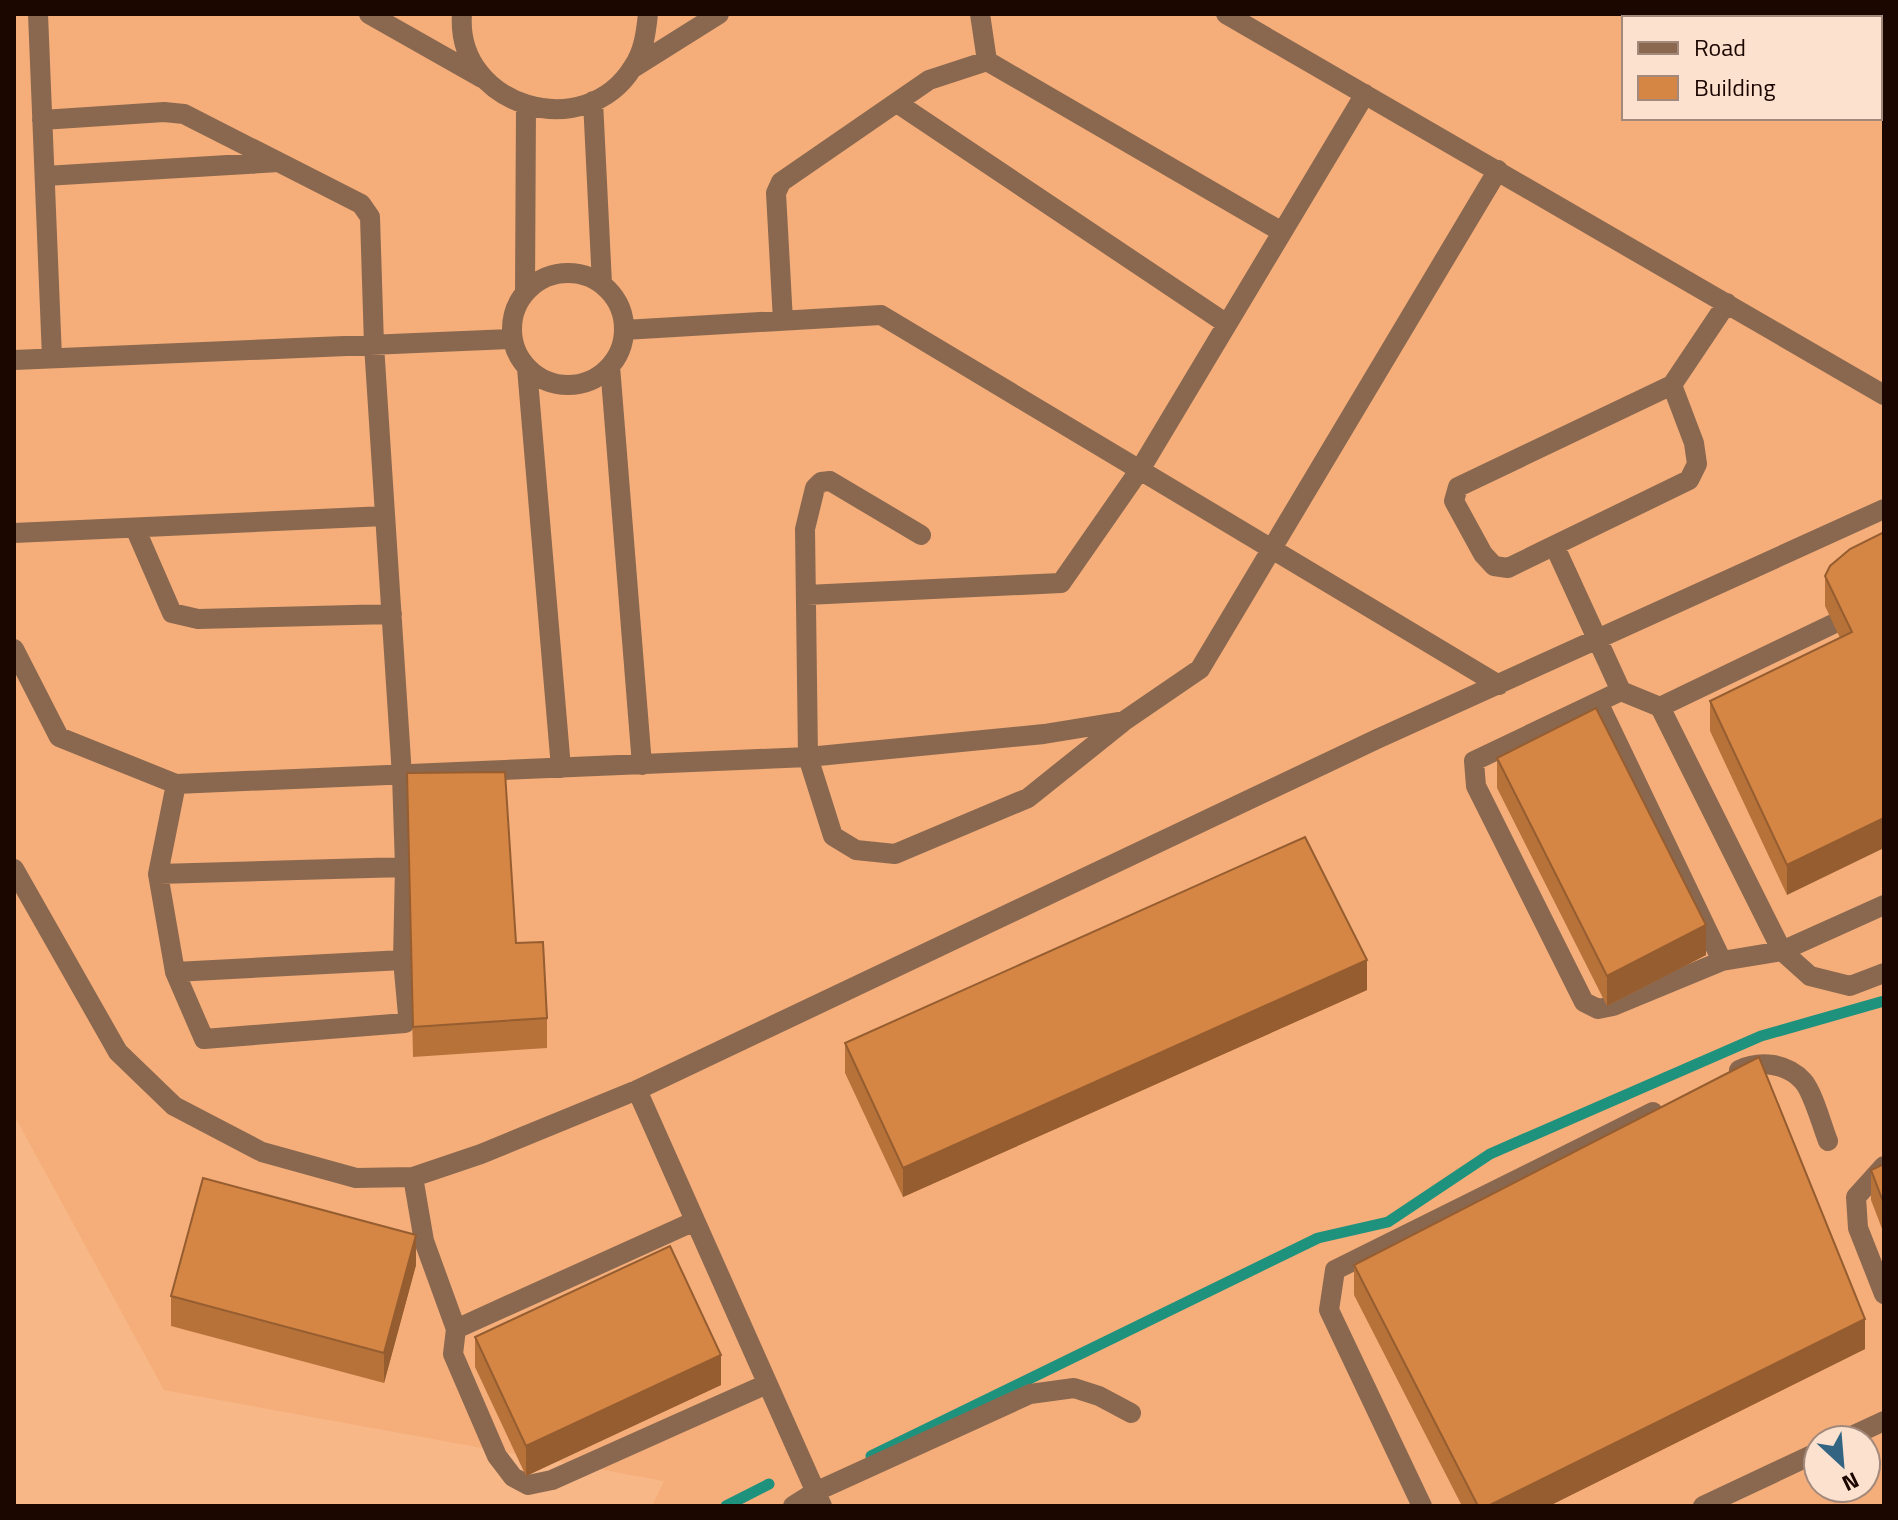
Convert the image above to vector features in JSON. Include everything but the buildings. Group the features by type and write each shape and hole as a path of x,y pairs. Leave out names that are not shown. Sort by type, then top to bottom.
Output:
{"street":[{"path":"38,14 52,358"},
{"path":"369,14 486,80 504,96 526,106 548,110 571,109 593,101 615,87 633,68 719,14"},
{"path":"462,14 469,55 486,80"},
{"path":"633,68 645,42 648,14"},
{"path":"980,14 987,61"},
{"path":"1226,14 1884,394"},
{"path":"783,321 776,193 781,182 929,80 987,61 1282,232"},
{"path":"806,595 1061,583 1141,468 1365,94"},
{"path":"593,101 602,284"},
{"path":"897,103 1227,324"},
{"path":"525,292 526,106"},
{"path":"42,120 164,112 184,114 361,204 370,217 374,345 402,776 405,867 403,960 408,1015 405,1023 207,1040 202,1036 175,972 158,874 176,784"},
{"path":"45,176 279,162"},
{"path":"921,535 830,481 821,482 815,488 805,529 808,757 833,836 856,850 895,854 1028,798 1124,721 1200,669 1498,170"},
{"path":"562,274 587,276 602,284 614,297 622,313 624,330 620,350 610,366 595,378 578,384 560,384 542,379 527,368 512,339 516,306 525,292 538,281 562,274"},
{"path":"1672,385 1694,443 1697,464 1689,480 1508,568 1494,566 1483,554 1454,501 1458,487 1672,385 1727,303"},
{"path":"624,330 881,315 1499,685"},
{"path":"14,360 512,339"},
{"path":"610,366 642,765"},
{"path":"527,368 561,768"},
{"path":"14,869 118,1052 174,1106 262,1152 356,1178 413,1177 481,1154 637,1090 1377,739 1879,512 1884,491"},
{"path":"14,533 385,516"},
{"path":"135,528 172,613 198,619 392,614"},
{"path":"1555,547 1621,691 1660,707 1782,951 1810,976 1850,986 1884,973"},
{"path":"1660,707 1833,624"},
{"path":"14,649 59,737 176,784 808,757 1044,734 1124,721"},
{"path":"1621,691 1474,761 1476,786 1584,1002 1598,1009 1613,1006 1722,961 1782,951 1884,905"},
{"path":"1598,702 1722,961"},
{"path":"158,874 405,867"},
{"path":"175,972 403,960"},
{"path":"1724,1078 1751,1064 1781,1065 1804,1082 1828,1141"},
{"path":"637,1090 819,1499"},
{"path":"1422,1506 1329,1310 1335,1270 1668,1105"},
{"path":"1884,1166 1856,1197 1858,1228 1884,1294"},
{"path":"413,1177 424,1241 456,1329 453,1354 497,1456 513,1477 528,1485 552,1480 767,1384"},
{"path":"456,1329 695,1221"},
{"path":"793,1506 819,1499 1030,1394 1074,1388 1099,1396 1131,1413"},
{"path":"1703,1506 1802,1460"}],"shaded area":[{"path":"14,14 1731,14 1734,16 1622,16 1622,120 1882,120 1884,99 1884,1506 652,1506 664,1481 164,1390 14,1115"}],"waterway":[{"path":"871,1456 1318,1238 1388,1222 1490,1154 1761,1036 1884,1001"},
{"path":"726,1506 769,1484"}]}
